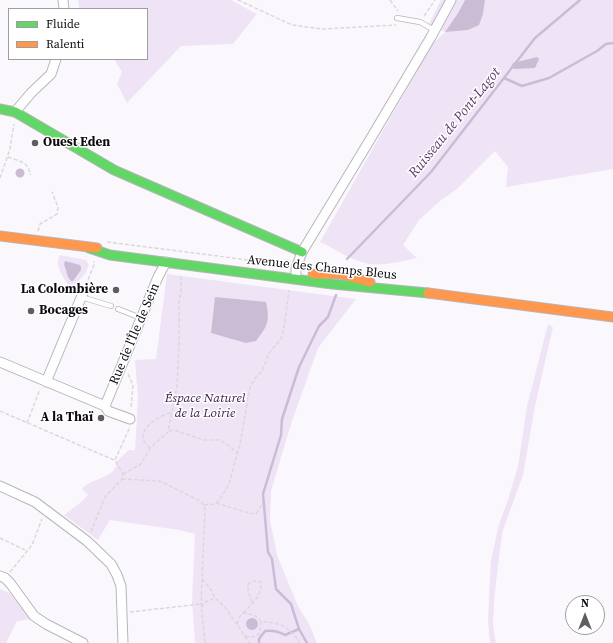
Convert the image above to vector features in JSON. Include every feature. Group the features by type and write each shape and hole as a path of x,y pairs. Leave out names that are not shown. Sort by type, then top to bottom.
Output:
{"main road":[{"path":"0,109 15,112 114,170 302,252"},
{"name":"Avenue des Champs Bleus","path":"0,236 89,248 110,248 296,273 364,288 401,290 613,317"},
{"name":"Avenue des Champs Bleus","path":"89,248 110,255 166,262 296,273"},
{"name":"Avenue des Champs Bleus","path":"166,262 166,258 178,259 182,257"}],"street":[{"path":"296,273 302,252 368,143 451,0"},
{"path":"15,112 30,93 51,74 56,60"},
{"name":"Rue de l'Île de Sein","path":"105,406 158,277 166,262"},
{"path":"43,385 82,295"},
{"path":"0,362 43,385 105,406 108,411 130,419"},
{"path":"0,486 35,502 87,541 111,564 121,586 124,643"},
{"path":"3,577 10,583 34,616 46,624 83,643"}],"lane":[{"path":"397,18 420,22 434,30"},
{"path":"82,295 111,306"},
{"path":"118,309 141,318"}],"path":[{"path":"238,0 292,25 322,29 398,25 404,19 390,0"},
{"path":"420,22 435,0"},
{"path":"0,178 10,149 15,112"},
{"path":"8,157 26,164 29,167 30,175"},
{"path":"37,233 40,224 58,214 58,208 52,192"},
{"path":"104,241 296,273"},
{"path":"82,295 94,265"},
{"path":"168,432 177,386 181,273"},
{"path":"216,503 223,496 229,484 241,439 250,387 262,371 269,352 281,339 290,289"},
{"path":"115,460 129,430 133,385 128,374 119,371"},
{"path":"27,423 43,385"},
{"path":"0,411 115,460 123,474 122,479 105,497 87,541"},
{"path":"150,448 143,438 146,431 154,421 166,414 171,413"},
{"path":"123,474 141,464 150,448 168,432 174,430 204,440 219,440 237,452"},
{"path":"122,479 159,481 200,501 204,505 205,520 201,604 205,643"},
{"path":"204,505 216,503 256,514 262,504"},
{"path":"3,577 32,545 46,510"},
{"path":"0,538 27,551"},
{"path":"202,579 212,591 215,598 224,606 249,643"},
{"path":"237,624 240,616 253,603 258,596 262,587 261,582 258,581 249,583 248,585 248,590 253,603"},
{"path":"202,608 203,603 215,598"},
{"path":"122,613 201,604"},
{"path":"243,613 256,616 261,622 260,633 253,637 245,636"},
{"path":"261,622 275,622 286,628 300,643"}],"green space":[{"path":"78,0 231,0 257,14 233,44 181,46 127,103 117,84 122,72 115,60 148,60 148,8 79,8"},
{"path":"441,0 465,0 445,32 429,24"},
{"path":"485,0 613,0 613,169 506,187 508,167 495,151 457,189 440,201 419,220 403,245 417,258 381,264 370,264 358,261 320,242 432,44 445,32 483,14"},
{"path":"60,255 86,260 89,265 85,274 75,285 68,285 62,274 58,263"},
{"name":"Éspace Naturel de la Loirie","path":"167,274 356,299 318,348 290,427 271,491 270,520 277,555 297,604 311,628 317,643 195,643 192,602 195,534 179,530 110,520 98,540 64,515 88,495 82,489 86,485 106,476 114,470 116,466 115,463 129,450 135,450 138,397 135,360 156,359"},
{"path":"548,324 553,327 535,406 523,475 502,533 494,600 493,626 496,643 490,643 488,620 491,560 499,524 518,466 527,406"},
{"path":"0,589 10,593 31,619 17,621 6,643 0,643"}],"shaded area":[{"path":"465,0 485,0 483,14 479,25 468,30 445,32 458,13"},
{"path":"537,57 539,59 535,68 515,69 511,67 513,63"},
{"path":"20,168 25,173 20,178 15,173"},
{"path":"65,261 80,265 81,267 81,270 73,281 71,281 68,277 64,264"},
{"path":"215,297 266,302 268,314 267,323 256,341 246,343 211,333"},
{"path":"252,618 256,620 258,624 256,628 252,630 248,628 246,624 248,620"}],"waterway":[{"name":"Ruisseau de Pont-Lagot","path":"347,259 431,172 535,38 580,0"},
{"path":"504,78 522,86 549,78 597,51 606,44 613,43"},
{"name":"Ruisseau de Pont-Lagot","path":"307,643 299,629 291,604 276,589 272,559 268,552 263,494 281,435 282,419 299,367 319,326 328,317 336,295"},
{"path":"259,643 259,639 265,631 275,631 285,635 299,629"}],"traffic: fast":[{"path":"0,109 15,112 114,170 302,252"},
{"path":"89,248 110,255 332,284 428,293"}],"traffic: slow":[{"path":"0,236 97,248"},
{"path":"313,274 340,274 370,282"},
{"path":"428,293 613,317"}],"place":[{"name":"Ouest Eden","path":"35,143"},
{"name":"La Colombière","path":"116,290"},
{"name":"Bocages","path":"31,311"},
{"name":"A la Thaï","path":"101,418"}]}
